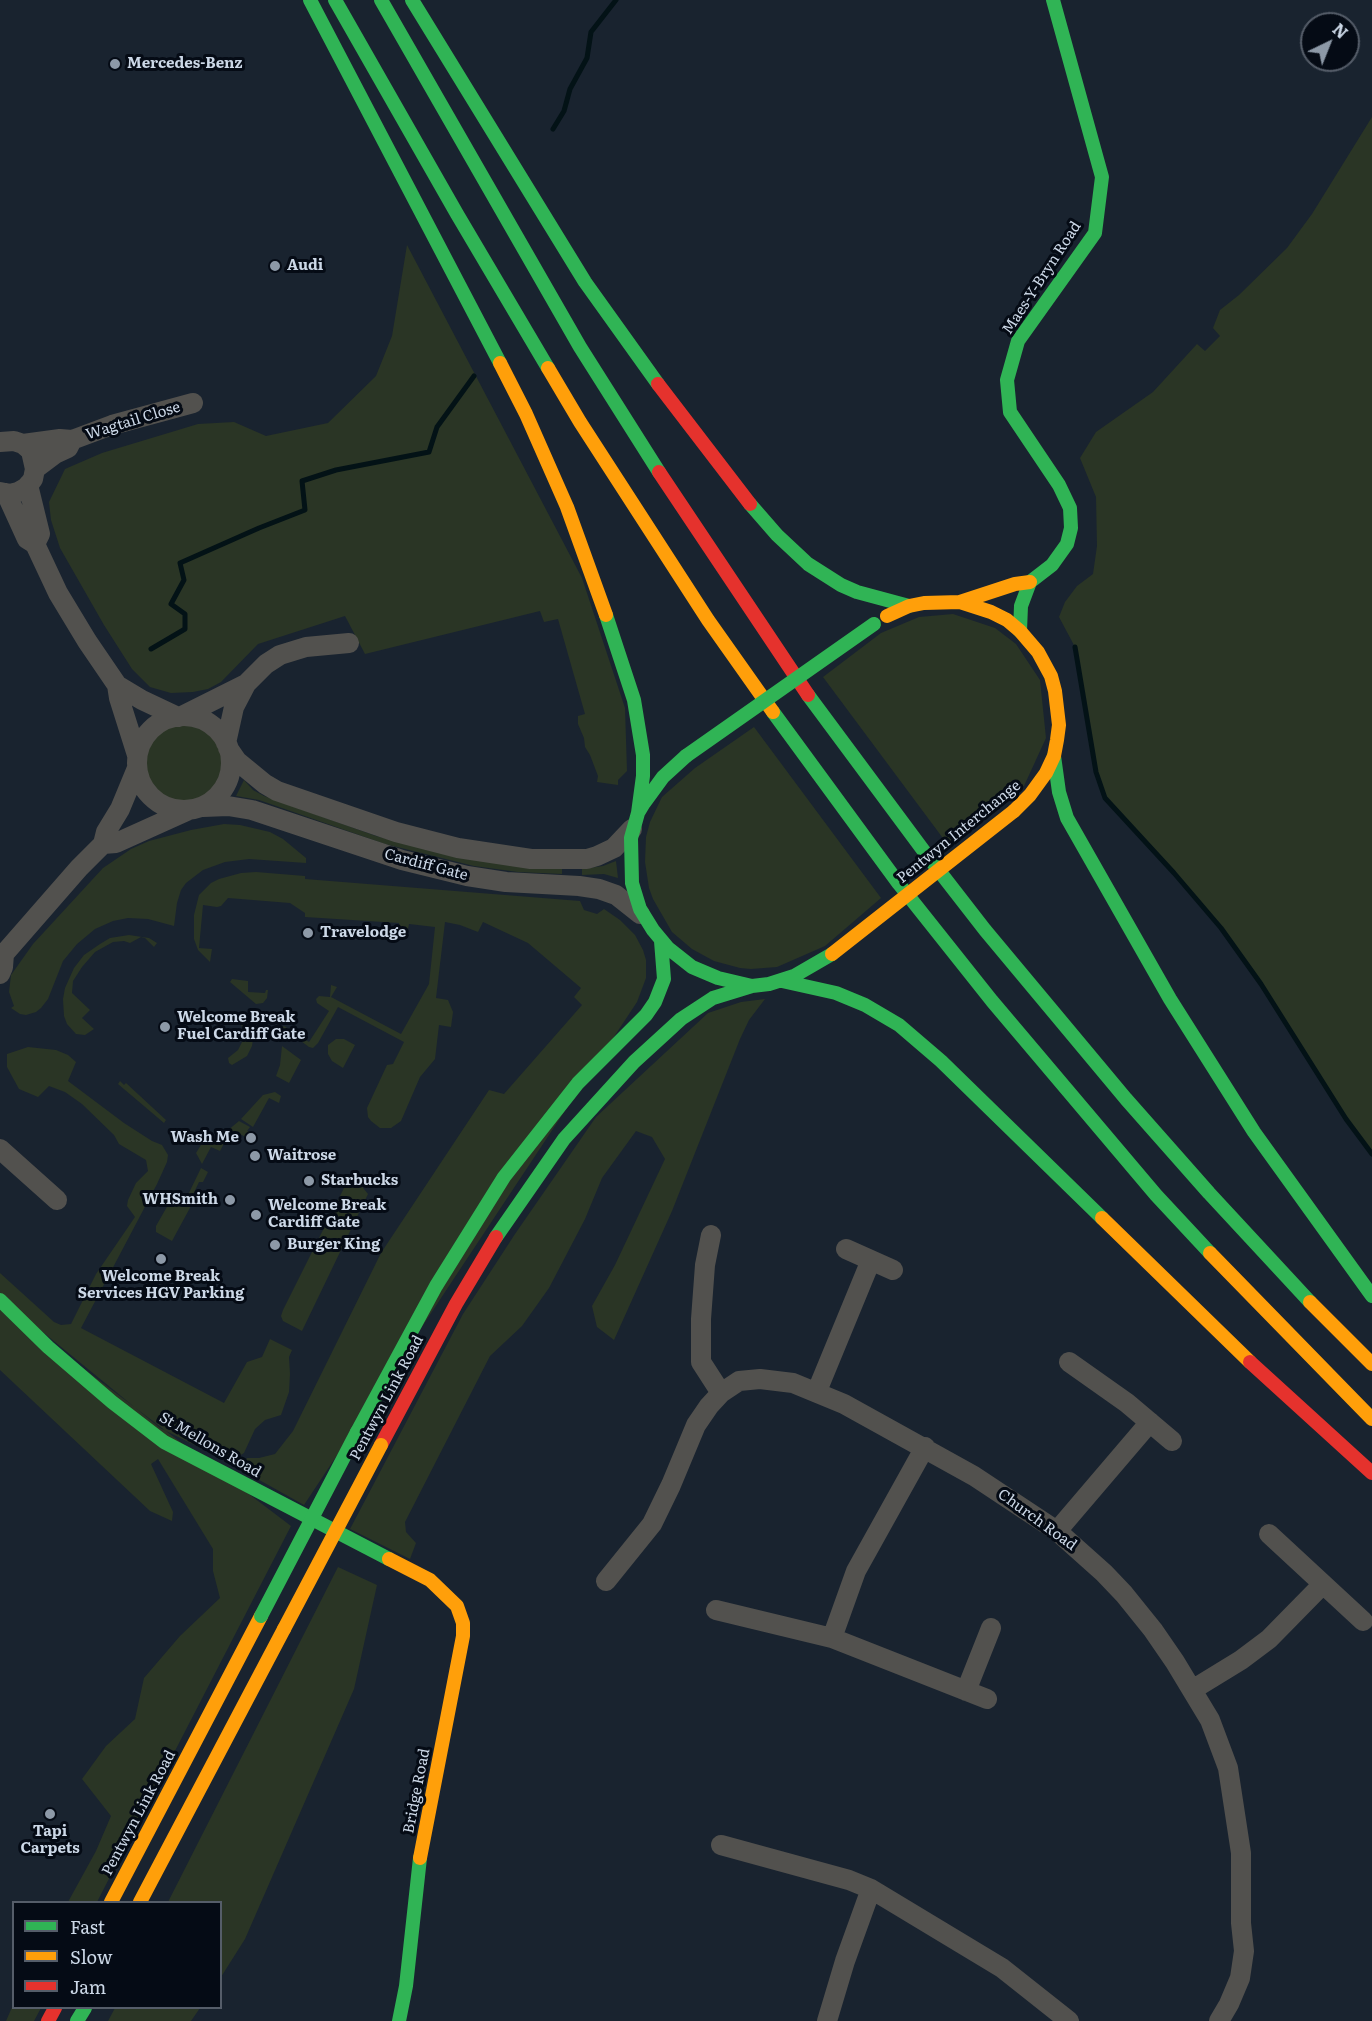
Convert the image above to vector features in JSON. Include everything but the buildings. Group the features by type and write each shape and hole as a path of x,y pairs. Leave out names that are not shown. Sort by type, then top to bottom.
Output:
{"main road":[{"path":"310,0 526,414 567,507 619,651 634,700 643,755 643,776 636,821"},
{"path":"335,0 462,224 580,422 708,621 833,796 992,1001 1156,1195 1372,1419"},
{"path":"381,0 516,236 631,430 803,688 926,854 1096,1064 1209,1193 1294,1285 1372,1364"},
{"path":"412,0 585,282 673,405 749,503 777,535 808,564 841,585 857,592 909,606"},
{"name":"Maes-Y-Bryn Road","path":"960,602 1015,584 1030,582 1052,565 1067,544 1071,528 1070,508 1059,485 1010,412 1007,380 1018,341 1095,233 1102,177 1053,0"},
{"path":"1020,631 1021,606 1030,582"},
{"name":"Pentwyn Interchange","path":"931,602 960,602 991,612 1007,620 1020,631 1038,652 1051,676 1059,725 1053,756 1038,786 1014,811 832,954 805,971 782,981 752,986 729,981 698,970 684,962 661,941 647,920 636,900 631,875 630,847 636,821 663,777 686,756 874,624 909,606 931,602"},
{"path":"1053,756 1059,792 1067,818 1158,979 1254,1132 1372,1296"},
{"name":"Pentwyn Link Road","path":"112,1901 436,1286 504,1178 578,1083 646,1015 655,1002 664,979 661,941"},
{"path":"782,981 836,993 865,1005 899,1025 941,1061 1255,1367 1372,1473"},
{"name":"Pentwyn Link Road","path":"141,1901 456,1304 497,1234 564,1139 634,1062 681,1019 713,998 752,986"},
{"name":"St Mellons Road","path":"0,1300 48,1347 112,1402 164,1442 430,1580"},
{"name":"Bridge Road","path":"399,2021 406,1986 422,1852 463,1636 463,1623 458,1606 430,1580"}],"street":[{"name":"Wagtail Close","path":"7,441 72,440 123,421 193,403"},
{"name":"Wagtail Close","path":"3,493 18,492 32,477 68,448 72,440"},
{"path":"7,441 31,451 32,477 40,534 36,544"},
{"path":"3,493 27,539 36,544 58,593 117,685 142,700 180,716 246,684"},
{"path":"227,745 234,707 246,684 266,664 280,654 306,647 349,643"},
{"path":"117,685 137,761"},
{"name":"Cardiff Gate","path":"0,974 3,967 2,955 103,844 106,832 120,809 141,744 150,731 163,721 180,716 199,718 214,727 237,761 277,791 396,832 458,848 531,859 587,859 614,848 636,821"},
{"name":"Cardiff Gate","path":"103,844 116,843 216,798 227,782 231,761 227,745"},
{"name":"Cardiff Gate","path":"137,761 143,787 153,800 166,808 195,809 228,806 252,810 402,860 467,876 506,882 599,889 616,895 647,920"},
{"path":"0,1149 57,1204"},
{"path":"711,1235 705,1264 701,1362 721,1393"},
{"path":"846,1249 892,1270"},
{"path":"817,1391 871,1260"},
{"path":"1069,1362 1150,1422 1172,1442"},
{"name":"Church Road","path":"606,1581 652,1524 696,1425 709,1406 721,1393 739,1382 760,1379 793,1383 817,1391 925,1447 1000,1492 1057,1531 1104,1572 1154,1630 1210,1720 1228,1768 1241,1853 1241,1923 1244,1951 1240,1978 1229,2004 1218,2021"},
{"path":"1057,1531 1150,1422"},
{"path":"832,1638 856,1570 925,1447"},
{"path":"1269,1534 1364,1621"},
{"path":"1192,1690 1241,1660 1269,1639 1323,1584"},
{"path":"716,1610 832,1638 987,1699"},
{"path":"966,1691 991,1628"},
{"path":"721,1845 849,1880 871,1889 1002,1968 1069,2021"},
{"path":"827,2021 845,1960 871,1889"}],"green space":[{"path":"1372,117 1372,1154 1346,1119 1261,984 1221,928 1105,798 1096,772 1075,647 1059,617 1065,602 1077,586 1093,574 1097,546 1096,497 1080,458 1096,432 1153,392 1197,344 1205,351 1220,336 1213,328 1220,310 1239,295 1287,248 1312,214"},
{"path":"407,245 582,578 625,708 627,771 618,780 618,785 597,782 598,776 578,724 578,716 585,714 558,619 544,622 540,611 365,654 345,616 258,644 221,682 208,689 171,693 150,687 132,669 60,548 51,520 49,502 65,469 102,453 198,424 234,422 266,436 328,423 376,376 392,336"},
{"path":"953,614 995,628 1016,644 1040,680 1046,738 1024,786 948,845 823,677 881,633 919,617"},
{"path":"183,724 198,727 215,741 222,763 219,778 205,795 183,802 168,799 151,785 144,763 147,748 161,731"},
{"path":"754,727 881,898 825,946 777,967 751,969 714,961 692,949 672,932 653,899 645,862 646,837 650,822 662,797 695,768"},
{"path":"244,780 253,790 264,796 376,836 399,842 562,868 562,874 518,872 474,866 385,844 259,800 236,796"},
{"path":"224,824 270,832 283,839 306,858 306,863 249,859 225,862 203,870 186,883 181,890 174,926 148,919 128,918 113,921 95,929 77,944 63,961 48,999 41,1008 26,1015 11,1008 14,1006 9,992 11,975 33,944 103,868 131,849 149,841"},
{"path":"616,861 618,878 604,874 582,875 582,869 603,866"},
{"path":"241,873 305,876 305,879 580,901 584,910 597,914 604,909 620,920 635,935 646,960 646,978 637,1002 304,1505 245,1472 243,1465 247,1458 275,1454 293,1431 381,1253 489,1090 504,1094 582,1005 574,997 581,988 528,943 483,922 478,932 445,922 436,998 448,1000 453,1012 451,1027 439,1025 435,1059 420,1077 401,1121 391,1128 380,1128 368,1117 367,1108 387,1065 393,1064 404,1042 338,1007 313,1048 282,1027 284,1026 309,1042 329,1011 317,1003 316,999 319,996 330,997 331,985 337,987 331,997 401,1034 429,984 435,927 409,924 408,929 399,928 399,923 305,917 305,913 290,903 228,898 221,906 203,905 199,948 212,949 210,962 198,950 194,939 194,915 199,895 211,883 219,879"},
{"path":"129,935 149,938 157,943 154,947 141,937 130,943 113,942 95,952 73,981 72,993 90,1010 82,1018 94,1029 85,1035 76,1034 67,1024 64,1016 63,999 74,968 84,955 110,938"},
{"path":"232,979 248,981 248,992 265,993 268,990 267,998 263,1003 256,1004 230,982"},
{"path":"765,999 749,1020 740,1039 672,1211 614,1340 597,1327 592,1306 615,1265 665,1159 652,1137 636,1131 602,1178 585,1219 549,1288 522,1326 490,1356 405,1522 406,1532 416,1543 410,1559 350,1529 463,1314 596,1117 708,1013 741,1002"},
{"path":"242,1019 250,1028 252,1046 247,1056 232,1065 228,1058 238,1050 243,1040 240,1021"},
{"path":"336,1039 344,1039 355,1045 343,1068 332,1061 328,1054 328,1045"},
{"path":"282,1046 301,1060 289,1083 276,1076"},
{"path":"28,1047 56,1050 68,1055 76,1062 68,1081 124,1123 162,1145 168,1155 157,1184 81,1328 224,1403 247,1362 262,1357 270,1339 292,1350 289,1357 289,1392 281,1415 265,1420 255,1429 244,1453 229,1462 160,1428 0,1297 0,1273 54,1322 61,1325 71,1324 96,1274 135,1217 127,1206 128,1200 136,1183 148,1171 146,1160 119,1144 114,1135 82,1104 65,1092 49,1086 38,1097 19,1089 7,1067 7,1054"},
{"path":"120,1081 124,1085 126,1083 166,1120 164,1123 118,1084"},
{"path":"275,1092 281,1096 279,1103 269,1098 253,1127 241,1119 263,1095"},
{"path":"239,1121 250,1127 247,1131 250,1132 247,1138 235,1131 230,1132 220,1151 211,1147 202,1164 196,1153 201,1145 221,1136"},
{"path":"201,1168 208,1172 203,1182 199,1182 189,1203 191,1206 172,1241 156,1232 156,1226 168,1205 185,1201"},
{"path":"352,1181 360,1184 368,1194 302,1331 283,1321 281,1316 283,1310 346,1184"},
{"path":"0,1305 291,1526 98,1901 69,1901 96,1851 111,1816 82,1779 106,1746 135,1719 144,1678 180,1636 220,1598 213,1571 213,1549 158,1459 151,1464 173,1512 172,1521 150,1511 0,1370"},
{"path":"338,1567 377,1585 354,1689 245,1939 222,1975 222,1901 169,1901"},
{"path":"12,2007 40,2009 34,2021 6,2021"},
{"path":"114,2009 199,2009 191,2021 108,2021"}],"waterway":[{"path":"553,129 564,111 570,89 587,58 591,32 616,0"},
{"path":"151,649 185,629 185,614 171,604 184,580 180,563 305,510 302,481 336,470 429,452 437,427 474,376"},
{"path":"1075,647 1096,772 1105,798 1221,928 1261,984 1346,1119 1372,1154"}],"traffic: fast":[{"path":"310,0 500,363"},
{"path":"335,0 548,368"},
{"path":"381,0 580,347 659,472"},
{"path":"412,0 585,282 658,384"},
{"path":"1020,631 1021,606 1030,582 1052,565 1067,544 1071,528 1070,508 1059,485 1010,412 1007,380 1018,341 1095,233 1102,177 1053,0"},
{"path":"750,504 777,535 808,564 841,585 857,592 909,606"},
{"path":"606,615 634,700 643,755 643,776 638,813"},
{"path":"686,756 874,624"},
{"path":"808,695 985,930 1126,1099 1310,1302"},
{"path":"773,712 899,884 992,1001 1156,1195 1210,1253"},
{"path":"686,756 663,777 644,803 638,813 631,838 632,883 640,909 653,930 668,948 692,967 718,978 752,986 769,984 794,976 832,954"},
{"path":"1054,756 1059,792 1067,818 1170,999 1254,1132 1372,1296"},
{"path":"357,1432 436,1286 504,1177 578,1083 646,1015 655,1002 664,979 661,941"},
{"path":"782,981 836,993 865,1005 899,1025 941,1061 1102,1218"},
{"path":"496,1237 564,1139 634,1062 681,1019 713,998 752,986"},
{"path":"0,1300 48,1347 112,1402 164,1442 389,1559"},
{"path":"261,1616 357,1432"},
{"path":"399,2021 406,1986 420,1858"},
{"path":"77,2021 84,2009"}],"traffic: slow":[{"path":"500,363 526,414 567,507 606,615"},
{"path":"548,368 580,422 708,620 773,712"},
{"path":"960,602 1015,584 1030,582"},
{"path":"887,616 909,606 924,603 960,602 1007,620 1038,652 1051,676 1055,691 1059,725 1057,740 1054,756 1046,773 1030,795 1014,811"},
{"path":"832,954 1014,811"},
{"path":"1102,1218 1250,1362"},
{"path":"1210,1253 1372,1419"},
{"path":"1310,1302 1372,1364"},
{"path":"284,1629 381,1445"},
{"path":"389,1559 430,1580 457,1606 463,1623 463,1636 420,1858"},
{"path":"112,1901 261,1616"},
{"path":"141,1901 284,1629"}],"traffic: jam":[{"path":"658,384 750,504"},
{"path":"659,472 808,695"},
{"path":"381,1445 456,1304 496,1237"},
{"path":"1250,1362 1372,1473"},
{"path":"48,2021 54,2009"}],"place":[{"name":"Mercedes-Benz","path":"115,64"},
{"name":"Audi","path":"275,266"},
{"name":"Travelodge","path":"308,933"},
{"name":"Welcome Break Fuel Cardiff Gate","path":"165,1027"},
{"name":"Wash Me","path":"251,1138"},
{"name":"Waitrose","path":"255,1156"},
{"name":"Starbucks","path":"309,1181"},
{"name":"WHSmith","path":"230,1200"},
{"name":"Welcome Break Cardiff Gate","path":"256,1215"},
{"name":"Burger King","path":"275,1245"},
{"name":"Welcome Break Services HGV Parking","path":"161,1259"},
{"name":"Tapi Carpets","path":"50,1814"}]}
